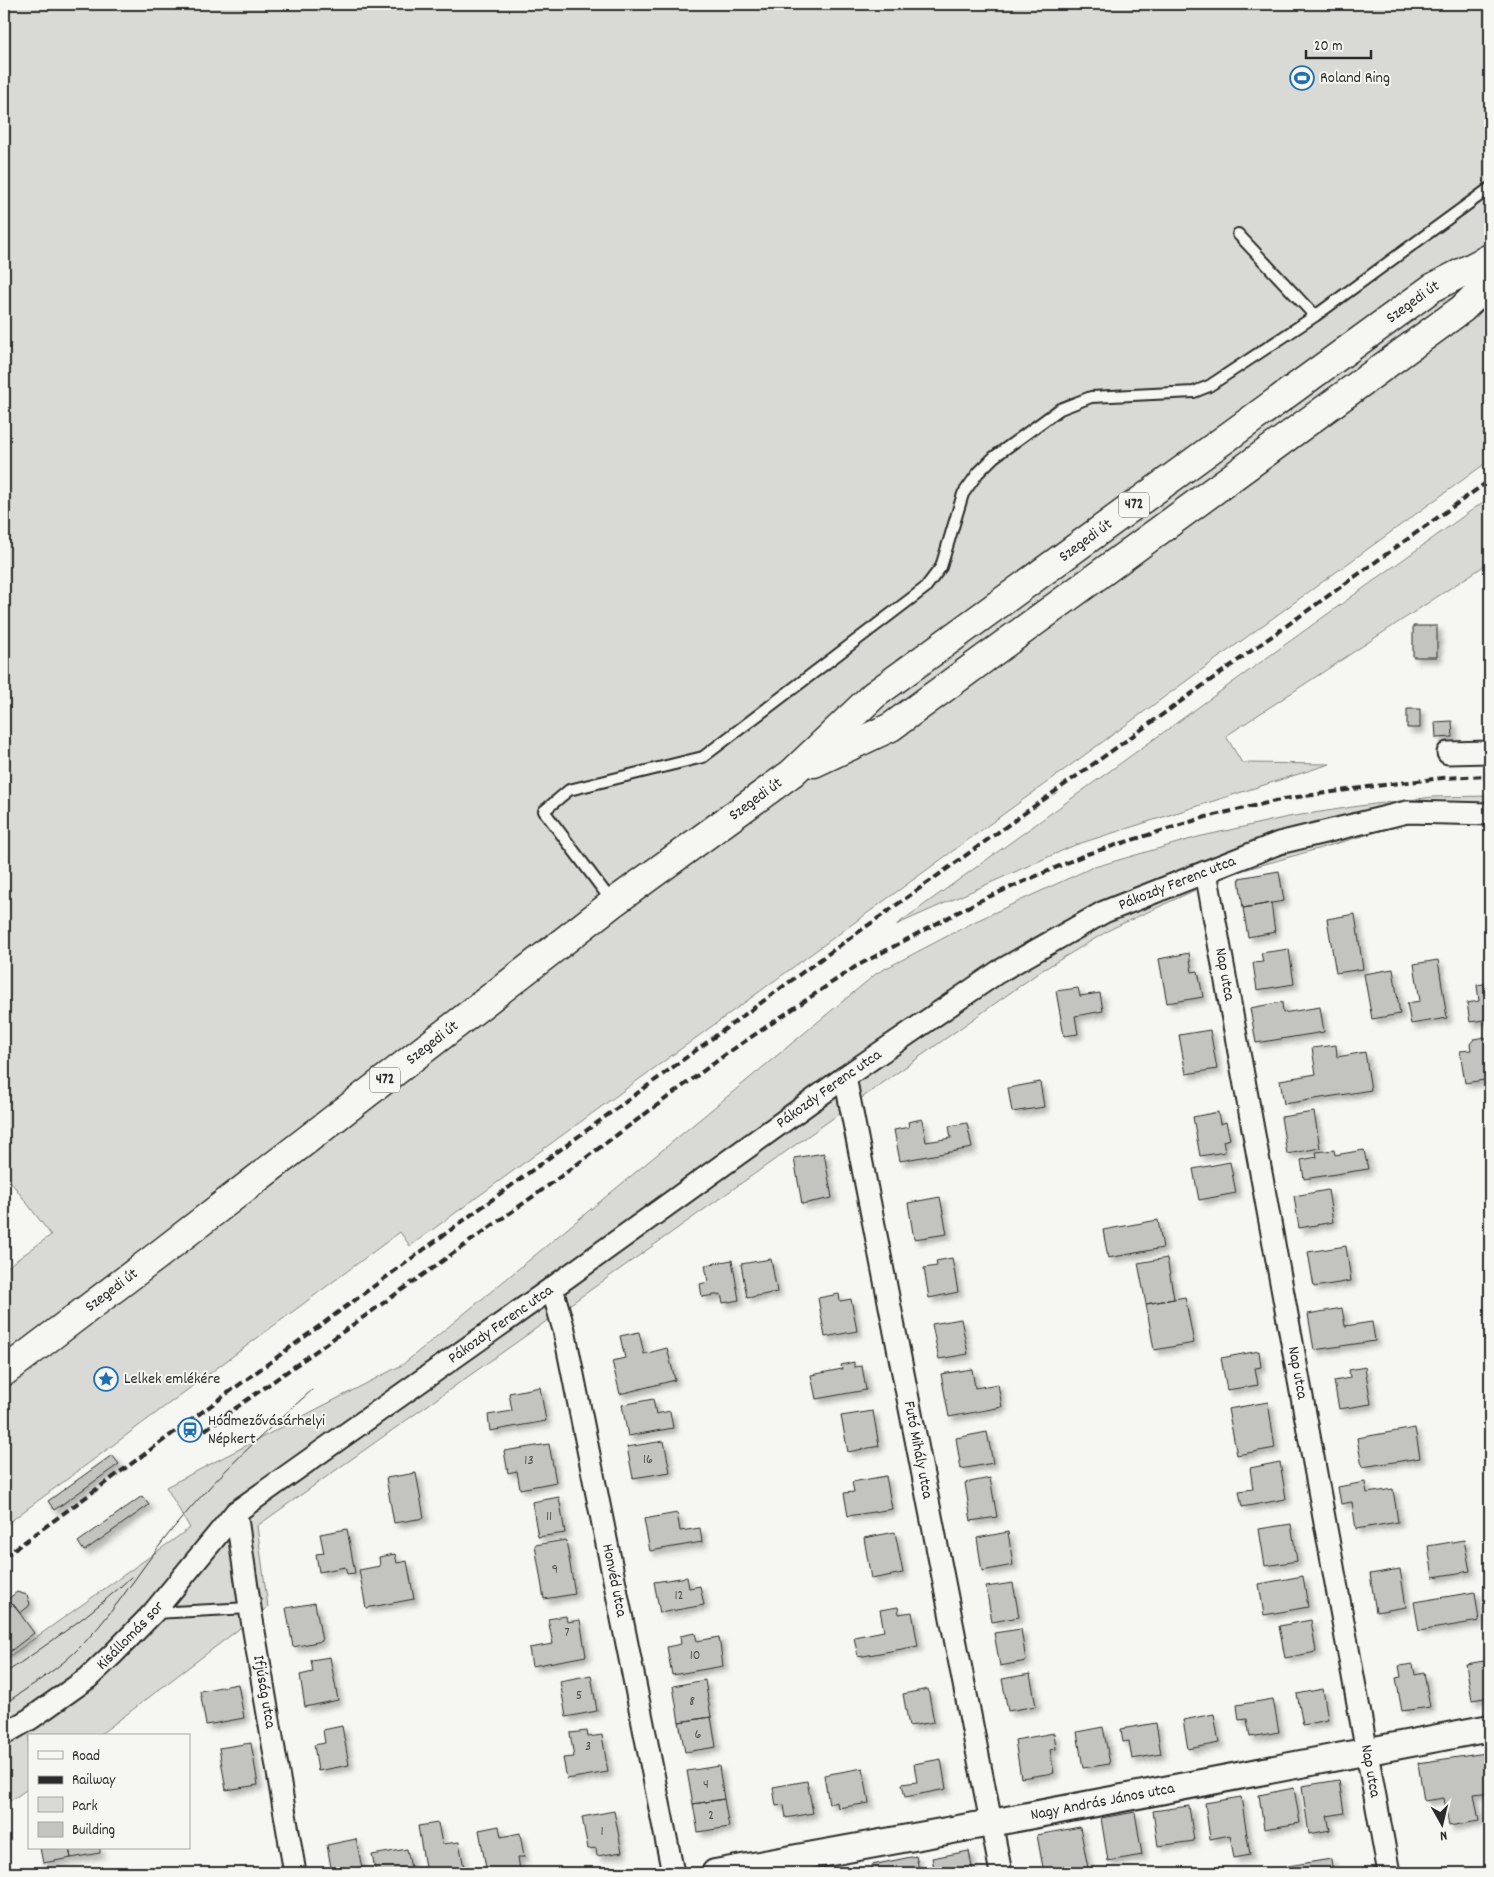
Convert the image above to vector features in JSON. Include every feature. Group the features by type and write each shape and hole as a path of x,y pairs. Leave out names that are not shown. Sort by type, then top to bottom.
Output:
{"main road":[{"name":"Szegedi út","path":"4,1372 613,903 792,773 874,695 1432,288 1490,258"},
{"name":"Szegedi út","path":"792,773 891,727 1462,309 1490,282"}],"street":[{"path":"1448,753 1490,752"},
{"name":"Pákozdy Ferenc utca","path":"236,1512 845,1077 998,972 1104,912 1279,843 1407,812 1490,814"},
{"name":"Nap utca","path":"1206,872 1389,1873"},
{"name":"Futó Mihály utca","path":"845,1077 1000,1873"},
{"name":"Honvéd utca","path":"552,1288 564,1330 672,1873"},
{"name":"Ifjúság utca","path":"236,1512 250,1608 295,1873"},
{"name":"Kisállomás sor","path":"4,1734 30,1719 88,1678 153,1613 236,1512"},
{"name":"Nagy András János utca","path":"715,1873 991,1823 1490,1728"}],"lane":[{"path":"613,903 544,811 569,790 703,758 925,588 941,567 963,494 978,473 994,457 1060,409 1091,397 1194,392 1209,386 1315,316 1490,188"},
{"path":"1238,234 1315,316"},
{"path":"153,1613 250,1608"}],"green space":[{"path":"4,4 1490,4 1490,460 410,1246 400,1232 4,1526 4,1269 51,1235 4,1173"},
{"path":"1490,497 1490,562 1226,736 1242,763 1330,764 1075,845 896,925"},
{"path":"1490,796 1490,825 1405,824 1230,874 1113,928 1041,971 257,1526 268,1607 101,1734 28,1734 28,1789 4,1805 4,1660 190,1528 166,1487 402,1365 877,973 976,921 1091,868 1198,837 1288,817 1433,797"}],"building":[{"path":"1413,626 1437,626 1437,657 1413,657"},
{"path":"1407,709 1420,709 1420,728 1407,728"},
{"path":"1452,721 1453,737 1436,738 1435,722"},
{"path":"1279,871 1284,901 1243,908 1239,878"},
{"path":"1271,903 1275,932 1248,937 1243,908"},
{"path":"1355,914 1363,969 1336,973 1327,919"},
{"path":"1289,949 1294,984 1257,990 1253,963 1263,962 1261,953"},
{"path":"1189,953 1192,972 1198,971 1203,997 1167,1003 1159,959"},
{"path":"1438,960 1447,1018 1411,1024 1407,1003 1420,1001 1414,964"},
{"path":"1393,969 1400,1014 1372,1019 1364,974"},
{"path":"1490,983 1490,1019 1470,1022 1467,1003 1479,1001 1477,985"},
{"path":"1078,988 1080,996 1100,993 1103,1011 1075,1016 1078,1034 1064,1036 1056,991"},
{"path":"1282,1002 1283,1013 1320,1007 1324,1032 1256,1043 1250,1008"},
{"path":"1210,1030 1217,1069 1186,1074 1179,1035"},
{"path":"1484,1037 1490,1040 1490,1079 1465,1083 1460,1051 1471,1050 1470,1044 1474,1039"},
{"path":"1336,1045 1337,1057 1365,1052 1371,1090 1284,1104 1280,1080 1316,1074 1312,1048"},
{"path":"1040,1082 1044,1107 1012,1112 1008,1088"},
{"path":"1218,1112 1220,1124 1226,1122 1230,1139 1223,1141 1225,1152 1200,1156 1193,1117"},
{"path":"1314,1112 1320,1148 1287,1154 1281,1117"},
{"path":"922,1119 926,1142 951,1138 949,1126 967,1123 972,1148 900,1161 894,1130 909,1127 908,1122"},
{"path":"1334,1150 1335,1155 1364,1150 1368,1169 1304,1179 1301,1160 1317,1157 1316,1152"},
{"path":"824,1153 832,1198 802,1204 794,1158"},
{"path":"1230,1162 1236,1193 1199,1200 1193,1169"},
{"path":"1328,1190 1333,1222 1299,1228 1294,1196"},
{"path":"940,1197 947,1234 914,1239 908,1203"},
{"path":"1158,1220 1163,1248 1108,1258 1103,1230"},
{"path":"1346,1246 1351,1281 1314,1287 1308,1252"},
{"path":"952,1258 958,1292 929,1298 924,1268 937,1266 936,1261"},
{"path":"1167,1258 1174,1299 1146,1304 1138,1263"},
{"path":"771,1259 777,1292 747,1298 741,1264"},
{"path":"732,1260 739,1300 723,1303 721,1294 702,1297 700,1284 708,1282 705,1265"},
{"path":"839,1294 840,1301 851,1299 857,1331 825,1337 818,1298"},
{"path":"1185,1297 1194,1343 1154,1350 1146,1304"},
{"path":"1342,1308 1345,1326 1372,1322 1375,1341 1314,1350 1308,1314"},
{"path":"961,1319 968,1354 939,1359 932,1324"},
{"path":"639,1332 644,1354 667,1348 675,1380 620,1394 612,1361 625,1358 620,1336"},
{"path":"1259,1351 1261,1367 1255,1368 1258,1385 1227,1390 1221,1358"},
{"path":"854,1362 854,1367 862,1366 866,1390 816,1399 811,1375 842,1369 841,1365"},
{"path":"1365,1367 1371,1404 1339,1409 1334,1381 1350,1378 1349,1370"},
{"path":"972,1369 975,1388 998,1384 1002,1407 949,1417 941,1374"},
{"path":"540,1387 546,1421 490,1431 488,1415 512,1411 509,1393"},
{"path":"653,1399 656,1414 670,1411 673,1428 628,1436 622,1405"},
{"path":"1268,1402 1275,1448 1237,1455 1228,1409"},
{"path":"873,1411 879,1446 848,1452 841,1416"},
{"path":"1415,1428 1420,1458 1362,1467 1357,1438"},
{"path":"987,1432 993,1463 961,1469 956,1438"},
{"path":"664,1441 670,1472 633,1478 627,1447"},
{"path":"549,1444 556,1482 520,1489 517,1471 508,1473 504,1451"},
{"path":"112,1455 119,1464 54,1510 48,1501"},
{"path":"1280,1462 1286,1499 1242,1507 1239,1491 1253,1489 1250,1468"},
{"path":"416,1473 424,1518 394,1523 386,1478"},
{"path":"886,1476 892,1509 848,1516 844,1493 854,1492 852,1482"},
{"path":"990,1478 997,1517 971,1521 965,1483"},
{"path":"1365,1482 1367,1493 1393,1489 1398,1522 1356,1529 1352,1502 1341,1504 1338,1487"},
{"path":"142,1496 149,1505 84,1551 78,1542"},
{"path":"559,1497 565,1533 538,1537 532,1502"},
{"path":"677,1513 680,1531 700,1528 702,1542 650,1551 644,1519"},
{"path":"1291,1524 1297,1561 1265,1566 1259,1529"},
{"path":"347,1529 355,1573 347,1574 345,1567 319,1572 316,1554 324,1553 320,1534"},
{"path":"895,1532 903,1573 871,1579 864,1538"},
{"path":"1008,1532 1013,1565 982,1571 977,1538"},
{"path":"566,1540 575,1594 544,1599 535,1545"},
{"path":"1464,1540 1470,1571 1433,1577 1428,1546"},
{"path":"395,1554 397,1563 407,1561 414,1599 366,1608 359,1570 380,1566 379,1557"},
{"path":"1400,1569 1406,1607 1376,1612 1370,1574"},
{"path":"1303,1576 1308,1607 1264,1615 1259,1584"},
{"path":"687,1577 689,1588 700,1586 704,1605 660,1613 654,1582"},
{"path":"1013,1583 1019,1617 992,1622 986,1587"},
{"path":"17,1592 27,1595 30,1604 28,1607 20,1613 13,1604 4,1611 4,1602"},
{"path":"1475,1592 1479,1621 1419,1631 1414,1602"},
{"path":"315,1603 322,1641 293,1647 286,1608"},
{"path":"13,1604 34,1633 4,1656 4,1611"},
{"path":"898,1607 899,1614 912,1612 918,1646 858,1657 854,1637 884,1631 880,1610"},
{"path":"566,1616 567,1622 580,1620 586,1656 532,1666 529,1648 553,1644 548,1619"},
{"path":"1311,1620 1316,1652 1285,1658 1279,1626"},
{"path":"1021,1629 1026,1661 1000,1666 994,1633"},
{"path":"695,1633 697,1641 719,1637 723,1666 672,1675 667,1647 681,1644 680,1636"},
{"path":"330,1657 338,1700 305,1707 300,1675 313,1672 311,1660"},
{"path":"1490,1660 1490,1697 1472,1700 1466,1664"},
{"path":"1413,1664 1415,1675 1424,1673 1430,1707 1402,1711 1396,1678 1401,1677 1399,1666"},
{"path":"1030,1674 1036,1706 1008,1711 1002,1679"},
{"path":"591,1675 597,1711 566,1717 560,1681"},
{"path":"705,1680 711,1717 679,1722 673,1686"},
{"path":"238,1684 244,1718 206,1725 200,1691"},
{"path":"928,1689 934,1722 909,1726 903,1694"},
{"path":"1323,1689 1328,1720 1303,1725 1297,1694"},
{"path":"1273,1699 1279,1732 1250,1737 1247,1719 1239,1720 1237,1705"},
{"path":"1214,1714 1219,1743 1188,1749 1183,1720"},
{"path":"711,1717 716,1747 685,1752 679,1722"},
{"path":"1156,1723 1161,1754 1132,1759 1129,1741 1123,1742 1121,1729"},
{"path":"342,1726 349,1765 318,1771 314,1745 325,1743 323,1730"},
{"path":"1103,1727 1110,1764 1083,1768 1077,1732"},
{"path":"587,1731 588,1737 602,1735 608,1772 567,1779 563,1758 574,1757 570,1733"},
{"path":"1054,1733 1056,1749 1050,1750 1054,1773 1021,1778 1015,1740"},
{"path":"251,1743 258,1785 226,1790 219,1748"},
{"path":"1486,1753 1490,1792 1474,1794 1479,1821 1449,1826 1444,1798 1424,1801 1418,1763"},
{"path":"941,1759 946,1789 905,1797 902,1784 917,1782 914,1764"},
{"path":"719,1766 724,1799 693,1804 687,1771"},
{"path":"863,1768 869,1803 838,1808 837,1802 829,1804 824,1775"},
{"path":"1339,1780 1344,1813 1327,1816 1330,1830 1309,1834 1302,1786"},
{"path":"807,1781 813,1813 786,1818 784,1805 776,1806 773,1787"},
{"path":"1294,1788 1300,1823 1264,1829 1259,1795"},
{"path":"1241,1797 1250,1855 1234,1858 1230,1835 1210,1839 1205,1803"},
{"path":"724,1799 729,1827 698,1832 693,1804"},
{"path":"1189,1806 1194,1841 1158,1846 1153,1811"},
{"path":"614,1811 622,1852 597,1856 596,1848 588,1849 582,1817"},
{"path":"1135,1812 1142,1855 1108,1861 1101,1818"},
{"path":"438,1823 442,1844 459,1842 465,1873 426,1873 418,1826"},
{"path":"499,1826 501,1837 520,1833 524,1857 518,1857 520,1870 487,1873 479,1830"},
{"path":"1080,1827 1089,1873 1067,1873 1067,1870 1044,1873 1037,1835"},
{"path":"356,1839 363,1873 332,1873 327,1845"},
{"path":"407,1849 412,1873 376,1873 372,1855"},
{"path":"40,1850 69,1850 71,1858 43,1863"},
{"path":"69,1850 100,1850 100,1853 71,1858"},
{"path":"969,1851 973,1873 935,1873 932,1858"},
{"path":"916,1856 920,1873 873,1873 872,1865"},
{"path":"1331,1859 1333,1873 1290,1873 1288,1866"},
{"path":"862,1870 862,1873 841,1873"}],"tram line":[{"path":"4,1704 57,1668 85,1642 196,1502 244,1452 312,1390"},
{"path":"4,1674 85,1616 131,1577"}],"railway":[{"path":"4,1557 807,969 1490,480"},
{"path":"195,1437 545,1188 729,1052 855,967 977,902 1087,854 1206,817 1284,799 1442,778 1490,776"}],"place":[{"name":"Roland Ring","path":"1302,78"},
{"name":"Lelkek emlékére","path":"106,1379"},
{"name":"Hódmezővásárhelyi Népkert","path":"190,1430"}]}
